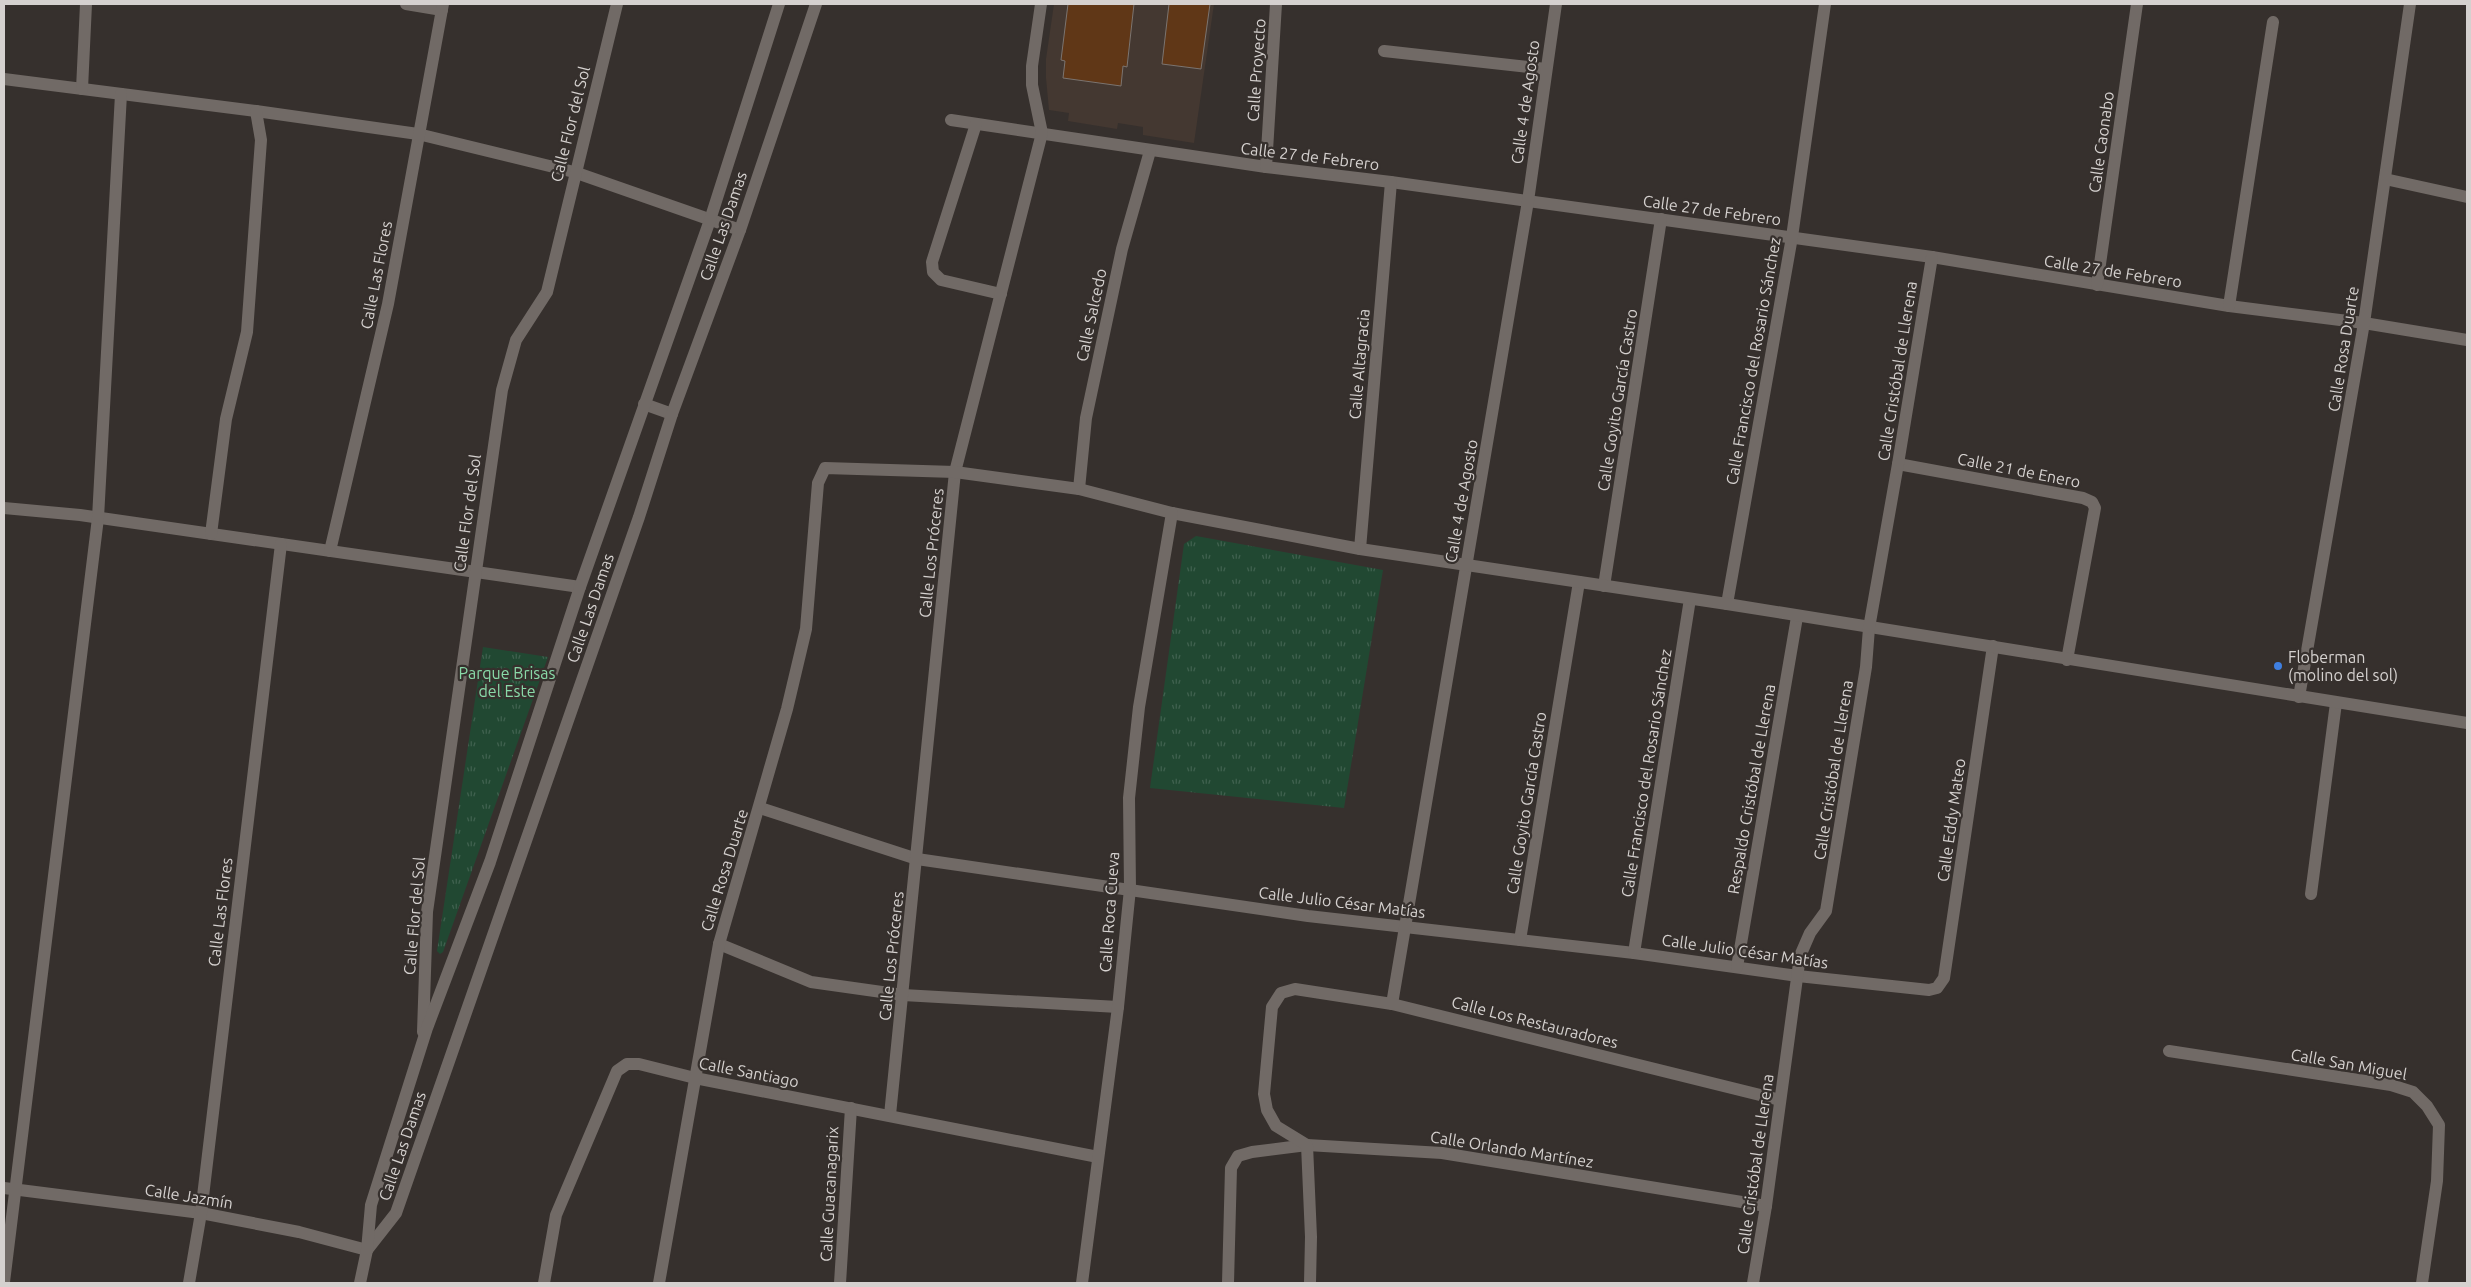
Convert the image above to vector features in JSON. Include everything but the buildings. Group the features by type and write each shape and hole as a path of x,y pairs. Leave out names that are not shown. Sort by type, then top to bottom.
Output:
{"street":[{"path":"82,89 86,4"},
{"path":"406,4 442,7"},
{"name":"Calle Flor del Sol","path":"422,1045 427,912 474,572 502,390 516,340 547,292 574,172 617,4"},
{"name":"Calle Las Damas","path":"367,1250 372,1205 422,1045 490,862 580,587 710,220 780,4"},
{"name":"Calle Las Damas","path":"367,1250 396,1213 639,517 672,414 740,230 816,4"},
{"name":"Calle Los Próceres","path":"890,1116 955,472 1042,133 1032,86 1032,66 1041,4"},
{"name":"Calle Proyecto","path":"1266,167 1276,4"},
{"name":"Calle 4 de Agosto","path":"1392,1004 1528,201 1556,4"},
{"name":"Calle Francisco del Rosario Sánchez","path":"1727,604 1792,237 1825,4"},
{"name":"Calle Caonabo","path":"2097,285 2137,4"},
{"name":"Calle Rosa Duarte","path":"2299,698 2364,323 2410,4"},
{"name":"Calle Las Flores","path":"330,551 388,304 442,7"},
{"path":"2229,306 2273,22"},
{"path":"1384,51 1546,70"},
{"path":"4,80 256,111 418,134 574,172 740,230"},
{"path":"4,1282 9,1188 98,518 121,94"},
{"path":"211,534 226,419 247,332 261,150 256,111"},
{"name":"Calle 27 de Febrero","path":"951,120 1150,151 1391,182 1932,257 2229,306 2364,323 2467,340"},
{"path":"976,124 932,262 933,272 941,280 1001,294"},
{"name":"Calle Salcedo","path":"1080,489 1086,418 1122,249 1150,151"},
{"path":"2385,179 2467,197"},
{"name":"Calle Altagracia","path":"1360,549 1391,182"},
{"name":"Calle Goyito García Castro","path":"1604,586 1661,219"},
{"name":"Calle Cristóbal de Llerena","path":"1753,1283 1766,1206 1800,956 1810,933 1826,912 1866,667 1869,628 1932,257"},
{"path":"644,404 672,414"},
{"name":"Calle 21 de Enero","path":"1898,464 2083,498 2092,502 2094,508 2067,660"},
{"name":"Calle Rosa Duarte","path":"659,1283 719,944 760,808 787,709 806,629 818,483 825,468 955,472"},
{"path":"955,472 1080,489 1172,513 1360,549 1727,604 1992,646 2299,698 2467,723"},
{"path":"4,508 98,518 580,587"},
{"name":"Calle Roca Cueva","path":"1082,1283 1118,1007 1130,889 1129,798 1139,707 1172,513"},
{"name":"Calle Las Flores","path":"189,1283 201,1213 281,544"},
{"name":"Calle Goyito García Castro","path":"1520,940 1579,582"},
{"name":"Calle Francisco del Rosario Sánchez","path":"1634,952 1690,599"},
{"name":"Respaldo Cristóbal de Llerena","path":"1736,967 1797,616"},
{"name":"Calle Eddy Mateo","path":"1929,990 1936,988 1944,978 1992,646"},
{"path":"2311,894 2336,703"},
{"name":"Calle Julio César Matías","path":"760,808 917,859 1308,916 1634,952 1798,976 1929,990"},
{"path":"719,944 811,982 903,995 1118,1007"},
{"name":"Calle Los Restauradores","path":"1307,1145 1276,1126 1267,1110 1264,1094 1272,1006 1281,993 1295,989 1392,1004 1780,1100"},
{"name":"Calle San Miguel","path":"2169,1052 2391,1085 2413,1092 2427,1106 2439,1125 2437,1181 2422,1283"},
{"name":"Calle Santiago","path":"544,1283 556,1215 617,1071 627,1064 639,1064 695,1078 1098,1157"},
{"name":"Calle Guacanagarix","path":"840,1283 850,1108"},
{"path":"1307,1145 1311,1283"},
{"name":"Calle Orlando Martínez","path":"1228,1283 1231,1168 1238,1156 1252,1152 1307,1145 1442,1153 1766,1206"},
{"name":"Calle Jazmín","path":"9,1188 201,1213 299,1232 367,1250"},
{"path":"360,1283 367,1250"}],"shaded area":[{"path":"1054,4 1214,4 1194,143 1143,135 1143,127 1118,123 1117,129 1068,121 1069,113 1049,110 1046,59"}],"green space":[{"path":"1196,536 1383,570 1344,808 1150,788 1184,544"},
{"name":"Parque Brisas del Este","path":"483,647 548,657 443,952 440,954 437,951"}],"place":[{"name":"Floberman (molino del sol)","path":"2278,666"}]}
